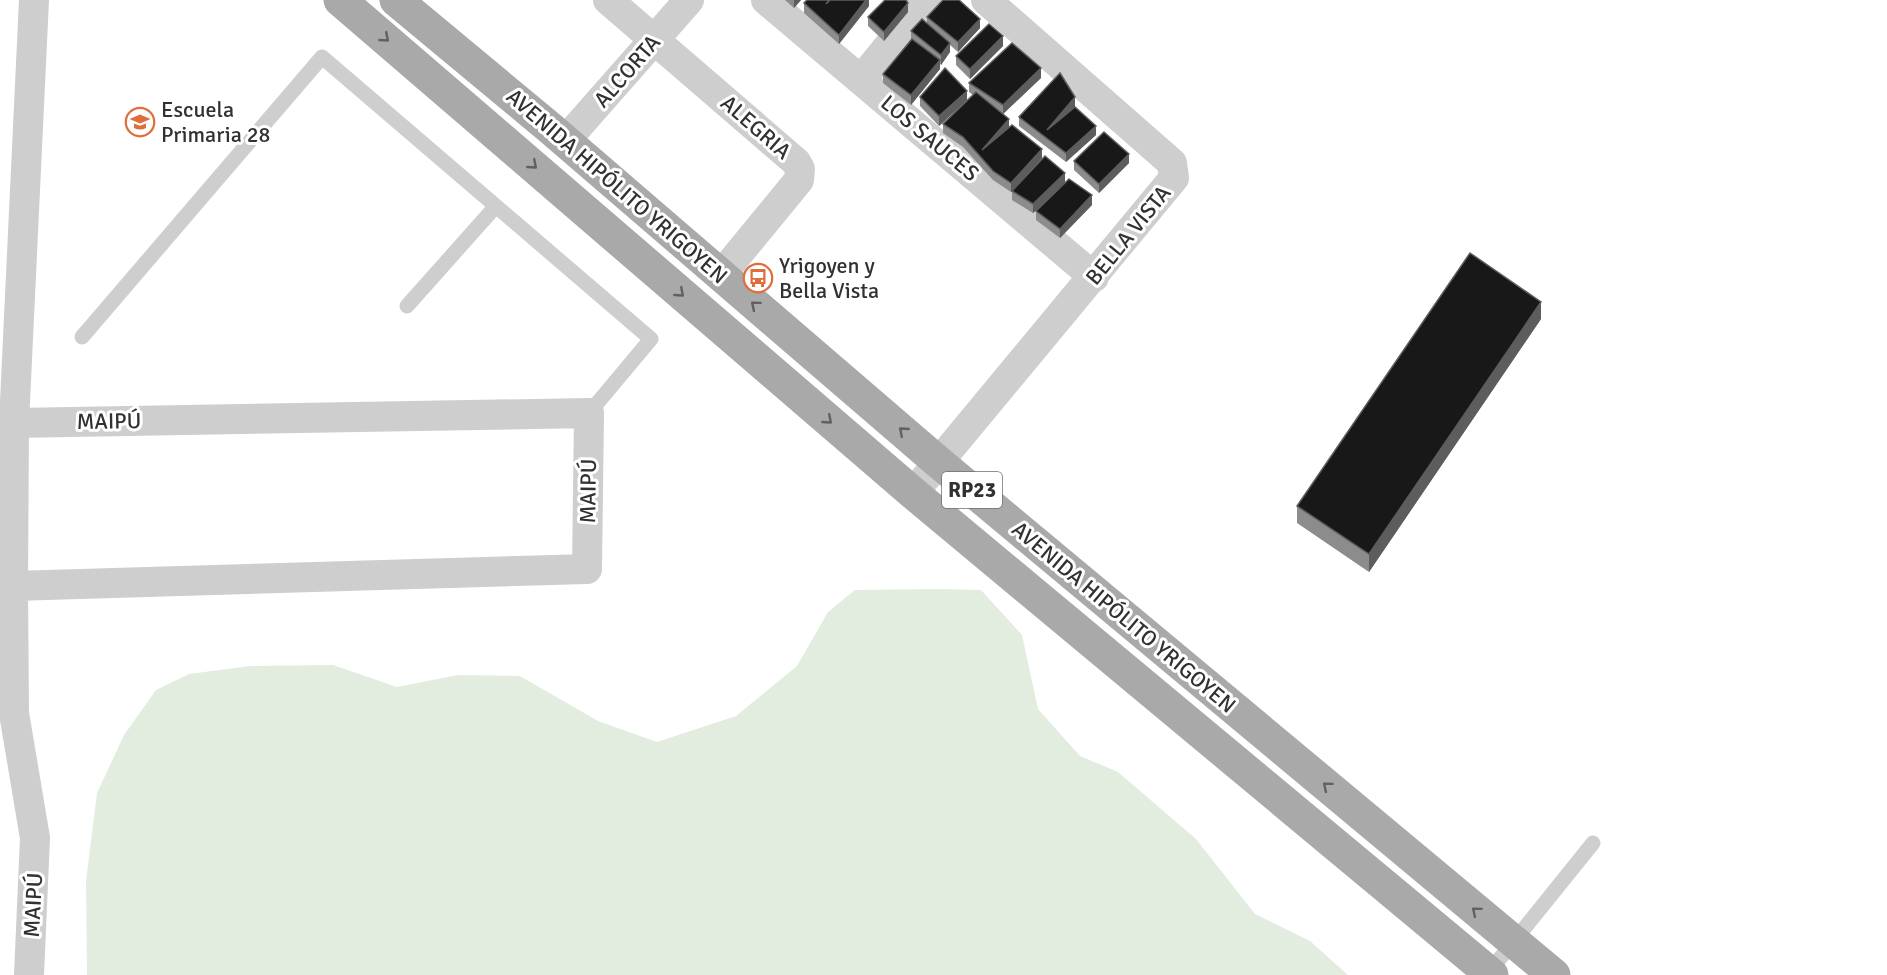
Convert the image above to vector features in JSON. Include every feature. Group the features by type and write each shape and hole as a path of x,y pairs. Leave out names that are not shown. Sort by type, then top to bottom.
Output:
{"main road":[{"name":"AVENIDA HIPÓLITO YRIGOYEN","path":"396,0 558,135 937,461 1554,975"},
{"name":"AVENIDA HIPÓLITO YRIGOYEN","path":"357,5 913,493 1491,974"}],"street":[{"name":"MAIPÚ","path":"30,975 36,838 9,744 14,713 14,423 10,251 34,0"},
{"name":"ALEGRIA","path":"608,0 796,162 800,170 799,180 721,275"},
{"name":"ALCORTA","path":"647,33 663,0"},
{"name":"ALCORTA","path":"558,135 647,33 689,0"},
{"name":"LOS SAUCES","path":"766,0 1094,277"},
{"path":"861,80 926,0"},
{"name":"BELLA VISTA","path":"913,493 937,461 1094,277 1174,178 1172,163 986,0"},
{"name":"MAIPÚ","path":"14,423 589,413 587,569 14,586"}],"lane":[{"path":"82,337 322,57 651,339 589,413"},
{"path":"407,306 496,206"},
{"path":"1491,974 1541,905 1593,843"}],"shaded area":[{"path":"855,590 981,590 1022,635 1038,709 1080,756 1118,772 1196,839 1255,914 1310,941 1348,975 87,975 86,881 97,793 124,735 156,690 189,674 250,666 333,665 397,687 458,675 520,676 598,721 657,742 736,716 797,666 828,612"}],"building":[{"path":"807,0 829,0 826,4 830,0 866,0 839,35 804,3"},
{"path":"885,0 906,0 908,3 884,32 868,17"},
{"path":"943,0 959,0 980,19 958,42 927,17"},
{"path":"922,19 950,43 941,55 911,31"},
{"path":"989,24 1003,36 970,69 956,56"},
{"path":"912,39 940,60 911,95 883,74"},
{"path":"1012,43 1041,68 1003,105 969,83"},
{"path":"945,68 967,91 939,116 920,97"},
{"path":"1060,73 1075,97 1047,130 1075,107 1096,126 1066,153 1019,117"},
{"path":"976,92 1009,119 982,150 1012,125 1042,149 1011,183 993,171 963,137 943,124"},
{"path":"1104,132 1129,154 1099,184 1074,161"},
{"path":"1045,156 1065,173 1033,204 1012,191"},
{"path":"1069,179 1092,195 1060,229 1036,211"},
{"path":"1470,253 1541,302 1369,554 1297,506"}],"place":[{"name":"Escuela Primaria 28","path":"140,122"},
{"name":"Yrigoyen y Bella Vista","path":"758,278"}]}
